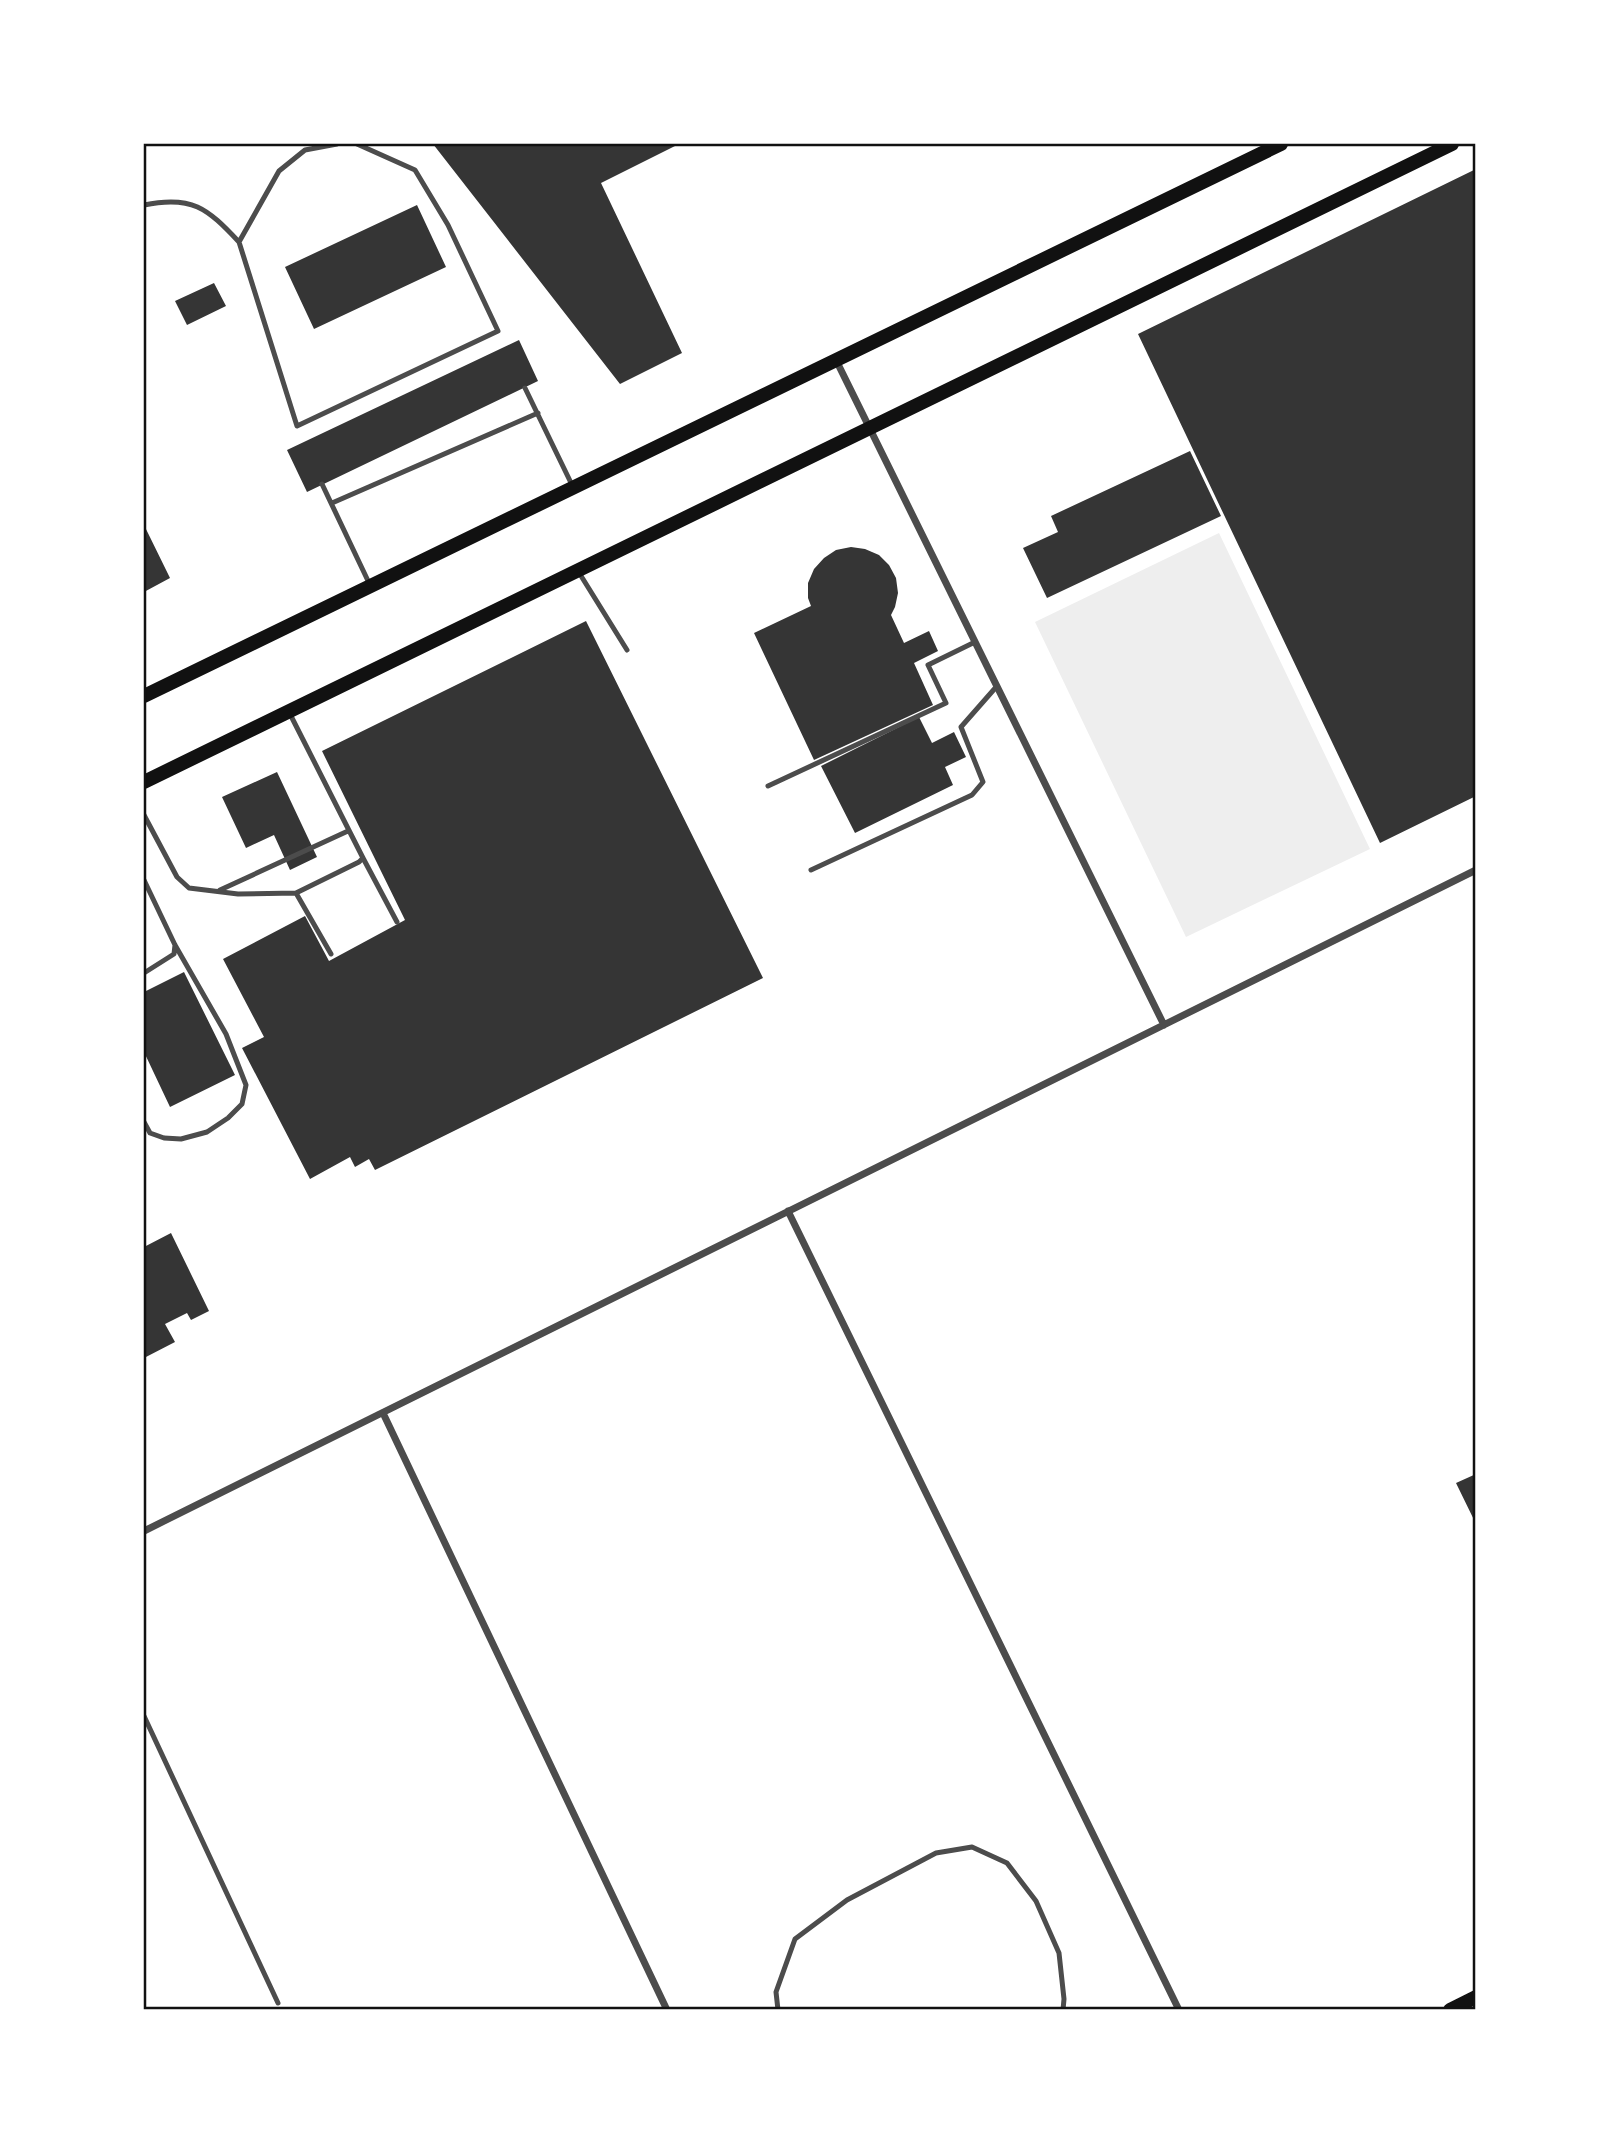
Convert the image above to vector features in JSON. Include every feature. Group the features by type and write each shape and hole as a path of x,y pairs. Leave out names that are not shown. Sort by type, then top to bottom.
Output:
{"main road":[{"path":"144,696 1280,144"},
{"path":"144,782 1452,144"},
{"path":"1450,2010 1475,1997"}],"street":[{"path":"836,359 1164,1025"},
{"path":"144,1531 1475,870"},
{"path":"788,1211 1179,2010"},
{"path":"383,1413 667,2010"}],"lane":[{"path":"239,242 279,171 305,150 337,144"},
{"path":"144,205 162,201 188,202 215,217 239,242 298,426 498,331 448,225 415,170 357,144"},
{"path":"525,388 573,487"},
{"path":"331,503 538,413"},
{"path":"322,484 370,585"},
{"path":"578,570 627,650"},
{"path":"768,786 946,703 928,665 975,642"},
{"path":"811,870 972,794 979,788 983,782 961,727 997,686"},
{"path":"289,712 397,922"},
{"path":"144,815 177,877 189,888 238,894 296,893 363,858"},
{"path":"217,891 348,831"},
{"path":"144,880 176,945 226,1034 246,1085 242,1104 228,1118 207,1132 181,1139 164,1138 150,1133 144,1122"},
{"path":"296,893 331,954"},
{"path":"144,973 174,954 176,945"},
{"path":"144,1716 278,2003"},
{"path":"778,2010 776,1992 796,1939 847,1900 936,1853 972,1847 1007,1863 1035,1901 1059,1952 1063,2010"}],"shaded area":[{"path":"1219,533 1370,849 1186,937 1035,622"}],"building":[{"path":"433,144 679,144 601,183 682,353 620,384"},
{"path":"1476,169 1476,796 1380,843 1138,334"},
{"path":"417,205 446,267 314,329 285,267"},
{"path":"214,283 226,306 187,325 175,301"},
{"path":"519,340 538,381 307,492 287,450"},
{"path":"1190,451 1221,516 1047,598 1023,548 1058,532 1051,516"},
{"path":"144,525 170,578 144,592"},
{"path":"851,547 879,555 889,565 896,578 898,593 891,615 904,643 929,631 938,651 914,663 933,705 814,760 754,633 811,606 808,583 814,569 836,550"},
{"path":"586,621 763,978 375,1170 369,1159 355,1167 350,1157 310,1179 242,1048 264,1037 223,959 305,916 329,961 405,920 322,751"},
{"path":"919,717 932,743 954,732 966,757 945,767 953,785 855,833 821,766"},
{"path":"277,772 317,857 290,870 274,835 246,848 222,797"},
{"path":"184,972 235,1075 170,1107 144,1052 144,992"},
{"path":"171,1233 209,1311 191,1320 187,1313 165,1324 175,1342 144,1358 144,1247"},
{"path":"1476,1474 1476,1524 1456,1483"}]}
